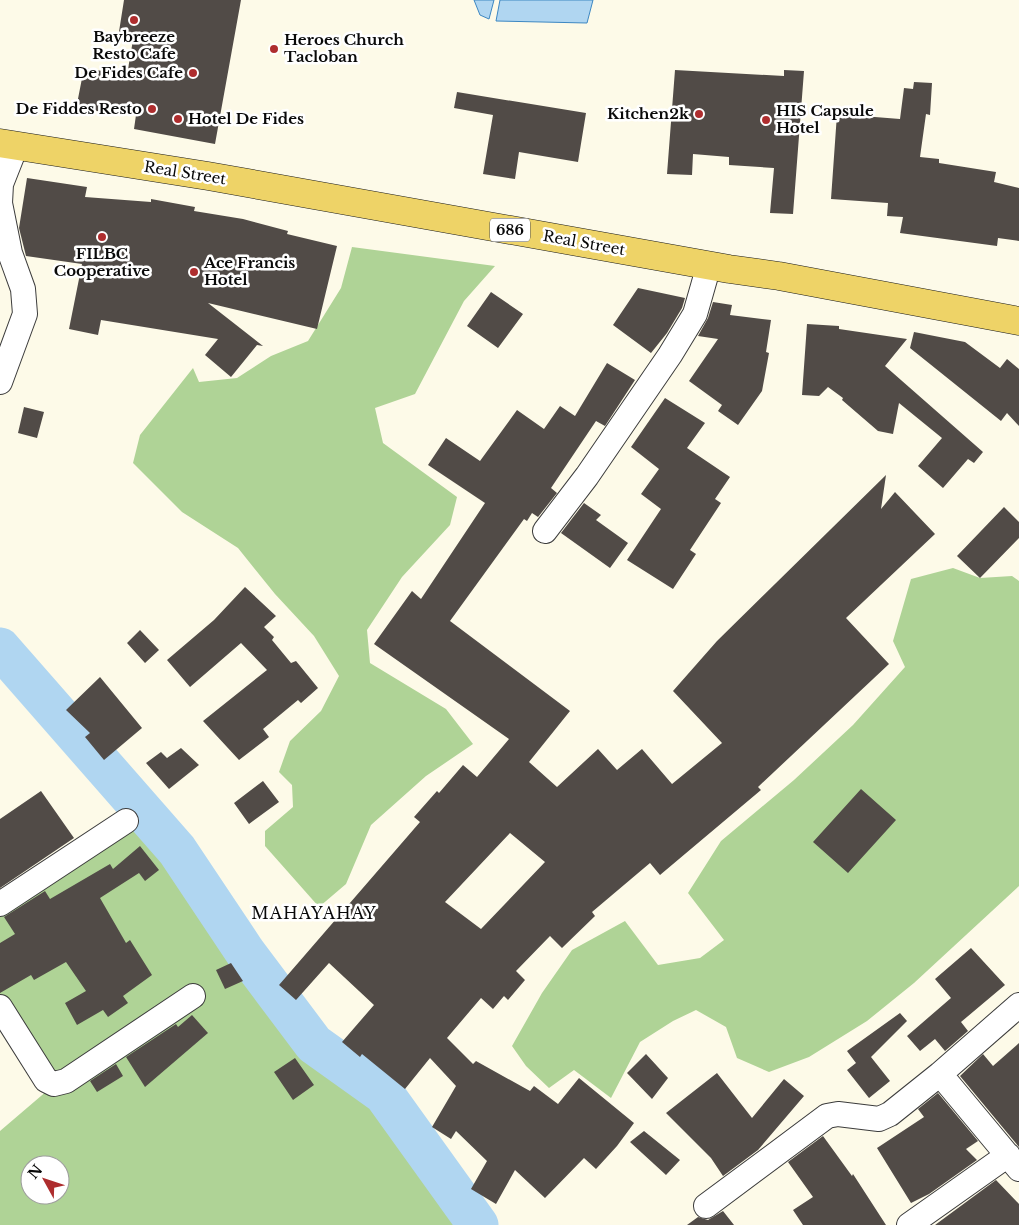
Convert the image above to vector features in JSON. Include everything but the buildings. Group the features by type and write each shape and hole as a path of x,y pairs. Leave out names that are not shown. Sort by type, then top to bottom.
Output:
{"main road":[{"name":"Real Street","path":"8,145 208,176 779,276 1019,321"}],"street":[{"path":"0,382 25,314 23,289 10,253 0,203 1,184 8,145"},
{"path":"545,531 587,476 670,355 695,314 709,265"},
{"path":"0,904 126,821"},
{"path":"0,1007 46,1080 54,1084 66,1081 193,996"},
{"path":"706,1206 827,1116 838,1114 879,1119 890,1114 940,1074 1019,1005"},
{"path":"909,1225 1013,1162 940,1074"}],"green space":[{"path":"352,247 495,266 464,301 415,394 375,408 383,443 457,497 450,525 402,577 367,630 370,663 446,709 473,744 426,776 371,825 346,884 319,907 265,846 265,831 293,807 292,785 279,772 290,741 321,711 339,676 314,636 275,594 238,548 182,512 133,463 140,435 193,368 199,382 237,378 271,356 308,341 341,288"},
{"path":"953,568 980,578 1012,576 1019,581 1019,886 914,983 867,1021 809,1057 769,1072 737,1058 726,1027 696,1010 673,1021 640,1042 611,1098 574,1070 549,1088 526,1066 512,1046 542,993 572,950 625,921 658,965 700,958 724,940 688,893 721,841 794,780 853,725 905,667 893,641 911,579"},
{"path":"143,818 177,850 245,952 295,1018 324,1044 387,1084 497,1225 0,1225 0,1131 48,1090 0,999 0,908"}],"water":[{"path":"474,0 494,0 489,19 480,15"},
{"path":"500,0 593,0 587,23 496,21"}],"waterway":[{"path":"0,648 177,850 245,952 314,1044 384,1094 478,1225"}],"place":[{"name":"Baybreeze Resto Cafe","path":"134,20"},
{"name":"Heroes Church Tacloban","path":"274,49"},
{"name":"De Fides Cafe","path":"193,73"},
{"name":"De Fiddes Resto","path":"152,109"},
{"name":"Kitchen2k","path":"699,114"},
{"name":"Hotel De Fides","path":"178,119"},
{"name":"HIS Capsule Hotel","path":"766,120"},
{"name":"FILBC Cooperative","path":"102,237"},
{"name":"Ace Francis Hotel","path":"194,272"}],"district":[{"name":"MAHAYAHAY","path":"314,913"}]}
